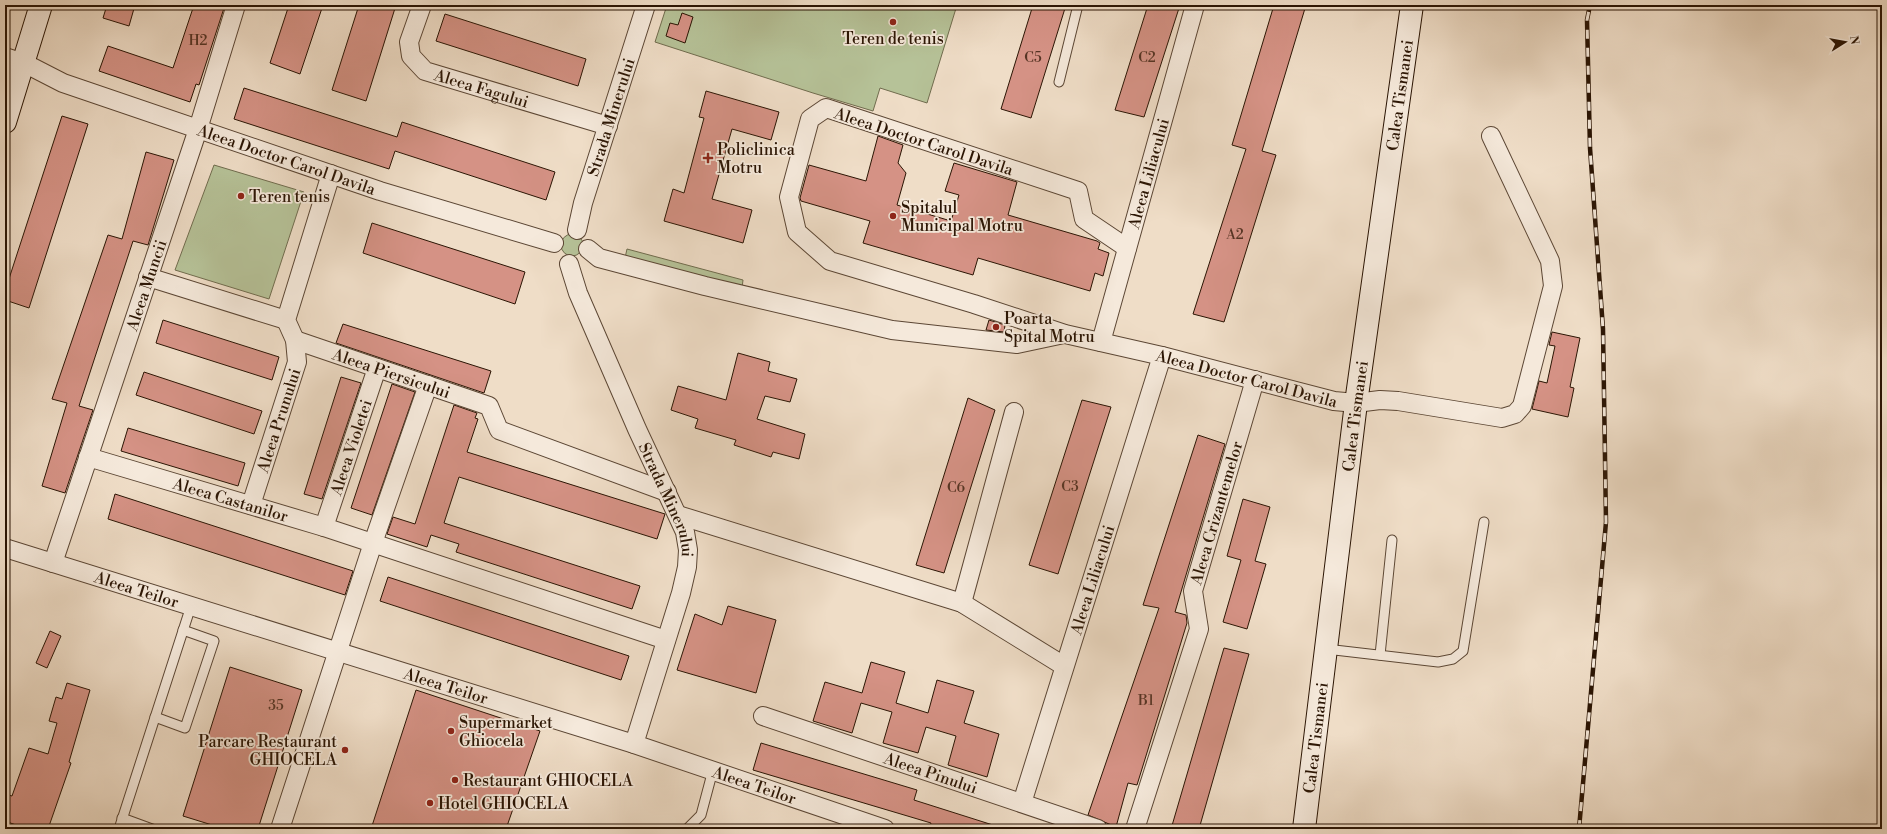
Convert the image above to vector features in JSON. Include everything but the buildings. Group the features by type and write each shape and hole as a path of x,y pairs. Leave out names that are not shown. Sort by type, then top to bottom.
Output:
{"main road":[{"path":"5,122 14,60 41,5"},
{"name":"Calea Tismanei","path":"1304,829 1356,403 1412,5"}],"street":[{"name":"Aleea Muncii","path":"53,564 198,129 236,5"},
{"name":"Aleea Fagului","path":"422,5 409,42 411,56 425,71 608,126"},
{"name":"Strada Minerului","path":"577,230 583,203 646,5"},
{"name":"Aleea Liliacului","path":"1101,342 1195,5"},
{"name":"Aleea Doctor Carol Davila","path":"14,60 63,83 380,191 554,243"},
{"name":"Aleea Doctor Carol Davila","path":"1127,248 1084,218 1078,191 826,108 810,119 789,197 797,232 830,260 974,304 1065,334 1162,356 1334,401 1356,403 1380,400 1398,401 1502,418 1515,414 1522,406 1553,286 1550,261 1491,136"},
{"path":"148,277 286,320 332,174"},
{"path":"569,229 577,230 582,233 587,240 588,249 586,256 581,261 569,264 560,260 555,254 554,243 557,236 562,232 569,229"},
{"name":"Aleea Doctor Carol Davila","path":"588,249 599,258 705,286 892,330 1017,344 1065,334"},
{"name":"Strada Minerului","path":"569,264 578,293 637,429 678,515 685,532 688,550 687,567 682,593 634,744"},
{"name":"Aleea Prunului","path":"251,505 297,362 295,340 286,320"},
{"name":"Aleea Piersicului","path":"295,340 489,406 499,430 667,492"},
{"name":"Aleea Liliacului","path":"1022,803 1162,356"},
{"name":"Aleea Violetei","path":"324,527 377,368"},
{"name":"Aleea Crizantemelor","path":"1135,829 1199,629 1193,591 1255,380"},
{"path":"280,829 373,543 428,385"},
{"path":"962,603 1014,412"},
{"name":"Aleea Castanilor","path":"88,457 324,527 666,640"},
{"path":"678,515 962,603 1064,666"},
{"name":"Aleea Teilor","path":"5,548 634,744 885,829"},
{"name":"Aleea Pinului","path":"763,716 1098,829"}],"lane":[{"path":"1059,82 1078,5"},
{"path":"1326,649 1438,662 1453,659 1463,651 1484,522"},
{"path":"1380,655 1392,540"},
{"path":"119,829 191,606"},
{"path":"155,717 185,728 214,641 183,630"},
{"path":"686,829 701,815 713,770"},
{"path":"122,818 152,829"}],"green space":[{"path":"667,5 957,5 927,103 880,88 873,111 655,42"},
{"path":"214,165 304,192 269,299 175,270"},
{"path":"572,234 580,237 583,245 580,253 572,256 564,253 561,245 564,237"},
{"path":"627,249 743,280 742,288 625,258"}],"railway":[{"path":"1579,829 1606,522 1603,329 1590,148 1587,20 1590,5"}],"place":[{"name":"Teren de tenis","path":"893,22"},
{"name":"Policlinica Motru","path":"708,158"},
{"name":"Teren tenis","path":"241,196"},
{"name":"Spitalul Municipal Motru","path":"893,216"},
{"name":"Poarta Spital Motru","path":"996,327"},
{"name":"Supermarket Ghiocela","path":"451,731"},
{"name":"Parcare Restaurant GHIOCELA","path":"345,750"},
{"name":"Restaurant GHIOCELA","path":"455,780"},
{"name":"Hotel GHIOCELA","path":"430,803"}]}
